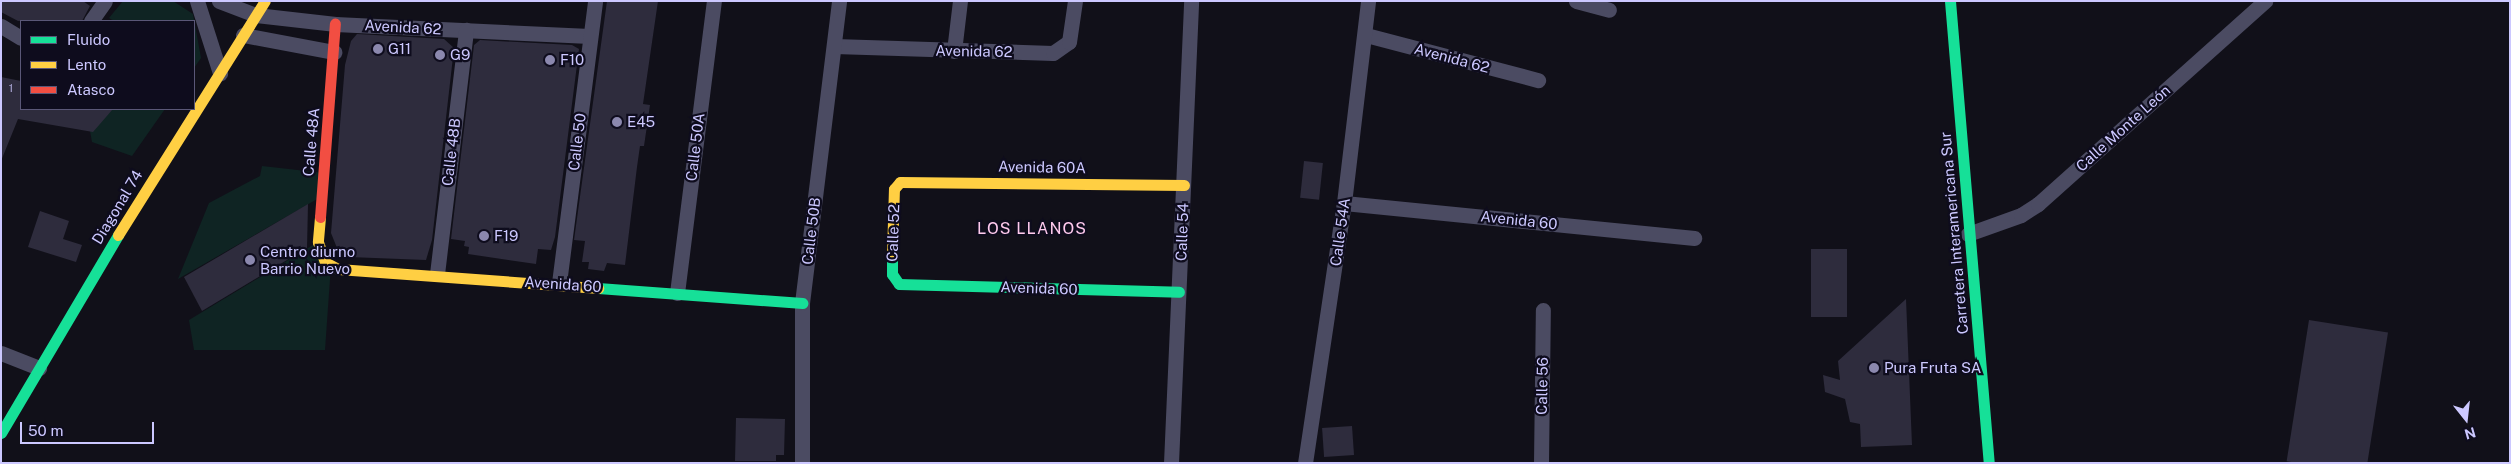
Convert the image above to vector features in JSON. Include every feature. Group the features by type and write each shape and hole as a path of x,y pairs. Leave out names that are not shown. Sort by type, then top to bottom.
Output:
{"main road":[{"name":"Diagonal 74","path":"1,433 134,207 265,1"},
{"name":"Carretera Interamericana Sur","path":"1950,1 1968,234 1989,463"},
{"name":"Calle 48A","path":"324,262 318,242 336,24"},
{"name":"Avenida 60A","path":"900,182 1184,185"},
{"name":"Calle 52","path":"899,284 892,274 894,189 900,182"},
{"name":"Avenida 60","path":"324,262 338,269 437,274 802,303"},
{"name":"Avenida 60","path":"899,284 1179,292"}],"street":[{"path":"92,20 105,1"},
{"path":"197,1 220,73"},
{"name":"Avenida 62","path":"219,1 256,15 336,24 590,36"},
{"name":"Calle 50","path":"559,283 595,1"},
{"name":"Calle 50A","path":"677,293 714,1"},
{"name":"Calle 50B","path":"802,463 802,303 839,1"},
{"path":"954,51 960,1"},
{"name":"Avenida 62","path":"834,46 1053,53 1069,42 1075,1"},
{"name":"Calle 54","path":"1171,463 1191,1"},
{"name":"Calle 54A","path":"1305,463 1344,203 1366,35 1368,1"},
{"path":"1576,1 1609,10"},
{"name":"Calle Monte León","path":"1968,234 2021,214 2038,204 2265,1"},
{"path":"1,26 20,37"},
{"name":"Calle 48B","path":"437,274 466,30"},
{"path":"243,35 334,52"},
{"name":"Avenida 62","path":"1366,35 1538,80"},
{"name":"Avenida 60","path":"1344,203 1694,238"},
{"name":"Calle 56","path":"1541,463 1543,310"},
{"path":"1,353 39,368"}],"green space":[{"path":"123,1 173,1 193,14 194,20 112,20 109,18"},
{"path":"195,25 201,58 195,67"},
{"path":"112,110 164,110 132,156 92,142 90,131"},
{"path":"262,166 324,173 319,198 178,279 209,203 260,176"},
{"path":"318,242 331,265 325,350 194,350 189,320"}],"building":[{"path":"1,1 83,1 90,6 83,20 18,21 1,12"},
{"path":"607,1 658,1 643,104 650,105 644,146 640,146 625,265 607,263 604,271 588,269 589,262 582,262 585,241 574,240"},
{"path":"357,34 444,39 454,48 432,240 426,260 349,257 337,248 331,233 345,65 351,41"},
{"path":"480,40 572,45 579,49 555,237 551,250 538,249 536,264 468,254 469,247 464,246 465,241 451,239 474,45"},
{"path":"1,77 20,81 20,110 112,110 93,132 18,119 1,161"},
{"path":"1304,161 1323,163 1319,200 1300,198"},
{"name":"Centro diurno Barrio Nuevo","path":"308,204 307,248 202,311 184,277"},
{"path":"40,211 69,221 63,239 82,245 76,262 28,247"},
{"path":"1811,249 1847,249 1847,317 1811,317"},
{"name":"Pura Fruta SA","path":"1906,299 1912,445 1861,447 1860,424 1850,422 1845,399 1825,392 1823,375 1840,380 1838,361"},
{"path":"2309,320 2388,333 2367,463 2298,463 2287,461"},
{"path":"736,418 785,419 784,455 776,455 776,461 735,461"},
{"path":"1352,426 1354,455 1324,457 1322,428"}],"traffic: fast":[{"path":"1950,1 1989,463"},
{"path":"1,433 118,235"},
{"path":"892,255 892,274 899,284 1179,292"},
{"path":"598,288 802,303"}],"traffic: slow":[{"path":"118,235 265,1"},
{"path":"892,255 894,189 900,182 1184,185"},
{"path":"320,217 318,242 325,262 338,269 598,288"}],"traffic: jam":[{"path":"320,217 335,24"}],"place":[{"name":"G11","path":"378,49"},
{"name":"G9","path":"440,55"},
{"name":"F10","path":"550,60"},
{"name":"E45","path":"617,122"},
{"name":"F19","path":"484,236"},
{"name":"Centro diurno Barrio Nuevo","path":"250,260"},
{"name":"Pura Fruta SA","path":"1874,368"}],"district":[{"name":"LOS LLANOS","path":"1032,229"}]}
